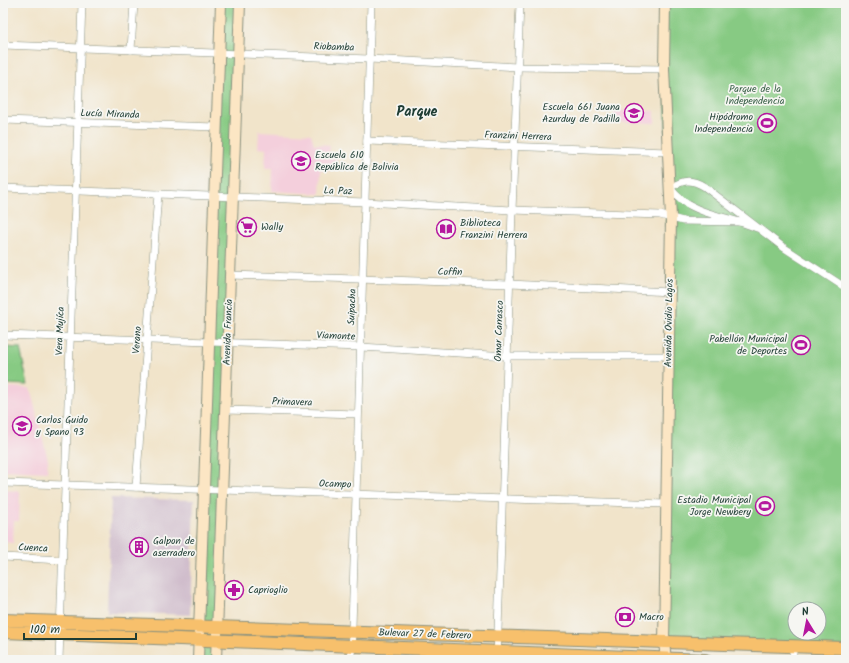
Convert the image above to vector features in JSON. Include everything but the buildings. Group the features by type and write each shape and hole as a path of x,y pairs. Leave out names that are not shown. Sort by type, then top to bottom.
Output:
{"main road":[{"name":"Avenida Francia","path":"198,660 221,3"},
{"name":"Avenida Francia","path":"216,660 240,3"},
{"name":"Avenida Ovidio Lagos","path":"660,659 664,642 671,218 664,69 665,3"},
{"name":"Bulevar 27 de Febrero","path":"3,620 60,629 198,639 351,646 497,656 704,660"},
{"name":"Bulevar 27 de Febrero","path":"3,632 60,629 217,627 846,648"}],"street":[{"name":"Vera Mujíca","path":"59,660 82,3"},
{"path":"131,50 134,3"},
{"name":"Suipacha","path":"350,660 371,3"},
{"name":"Omar Carrasco","path":"497,656 520,3"},
{"name":"Riobamba","path":"3,45 369,58 518,67 664,69"},
{"name":"Lucía Miranda","path":"3,120 216,127"},
{"name":"Franzini Herrera","path":"367,141 668,152"},
{"path":"757,228 692,206 678,197 670,188 684,181 695,182 705,187 782,247 846,288"},
{"name":"La Paz","path":"3,188 365,202 512,210 660,214 683,221 743,222"},
{"name":"Verano","path":"136,487 158,194"},
{"name":"Coffin","path":"230,275 510,284 670,292"},
{"name":"Viamonte","path":"3,335 361,347 508,356 668,356"},
{"name":"Primavera","path":"225,410 358,414"},
{"name":"Ocampo","path":"3,483 666,504"},
{"name":"Cuenca","path":"3,557 62,560"},
{"path":"793,646 793,660"}],"shaded area":[{"name":"Escuela 661 Juana Azurduy de Padilla","path":"614,110 655,111 655,123 614,122"},
{"name":"Escuela 610 República de Bolivia","path":"259,131 311,134 314,144 330,145 329,153 337,153 336,171 321,170 320,194 272,191 273,168 265,168 266,149 258,148"},
{"name":"Carlos Guido y Spano 93","path":"6,387 30,388 48,460 47,472 3,470"},
{"path":"3,490 20,491 19,521 14,521 13,543 3,542"},
{"path":"111,498 194,500 190,615 107,612"}],"green space":[{"path":"221,3 240,3 216,660 198,660"},
{"name":"Parque de la Independencia","path":"665,3 846,3 846,648 664,642 668,356"},
{"path":"7,347 20,348 28,385 6,384"}],"place":[{"name":"Escuela 661 Juana Azurduy de Padilla","path":"634,113"},
{"name":"Hipódromo Independencia","path":"767,123"},
{"name":"Escuela 610 República de Bolivia","path":"301,161"},
{"name":"Wally","path":"247,227"},
{"name":"Biblioteca Franzini Herrera","path":"446,229"},
{"name":"Pabellón Municipal de Deportes","path":"801,345"},
{"name":"Carlos Guido y Spano 93","path":"22,426"},
{"name":"Estadio Municipal Jorge Newbery","path":"765,506"},
{"name":"Galpon de aserradero","path":"139,547"},
{"name":"Caprioglio","path":"234,590"},
{"name":"Macro","path":"625,617"}],"district":[{"name":"Parque","path":"417,112"}]}
